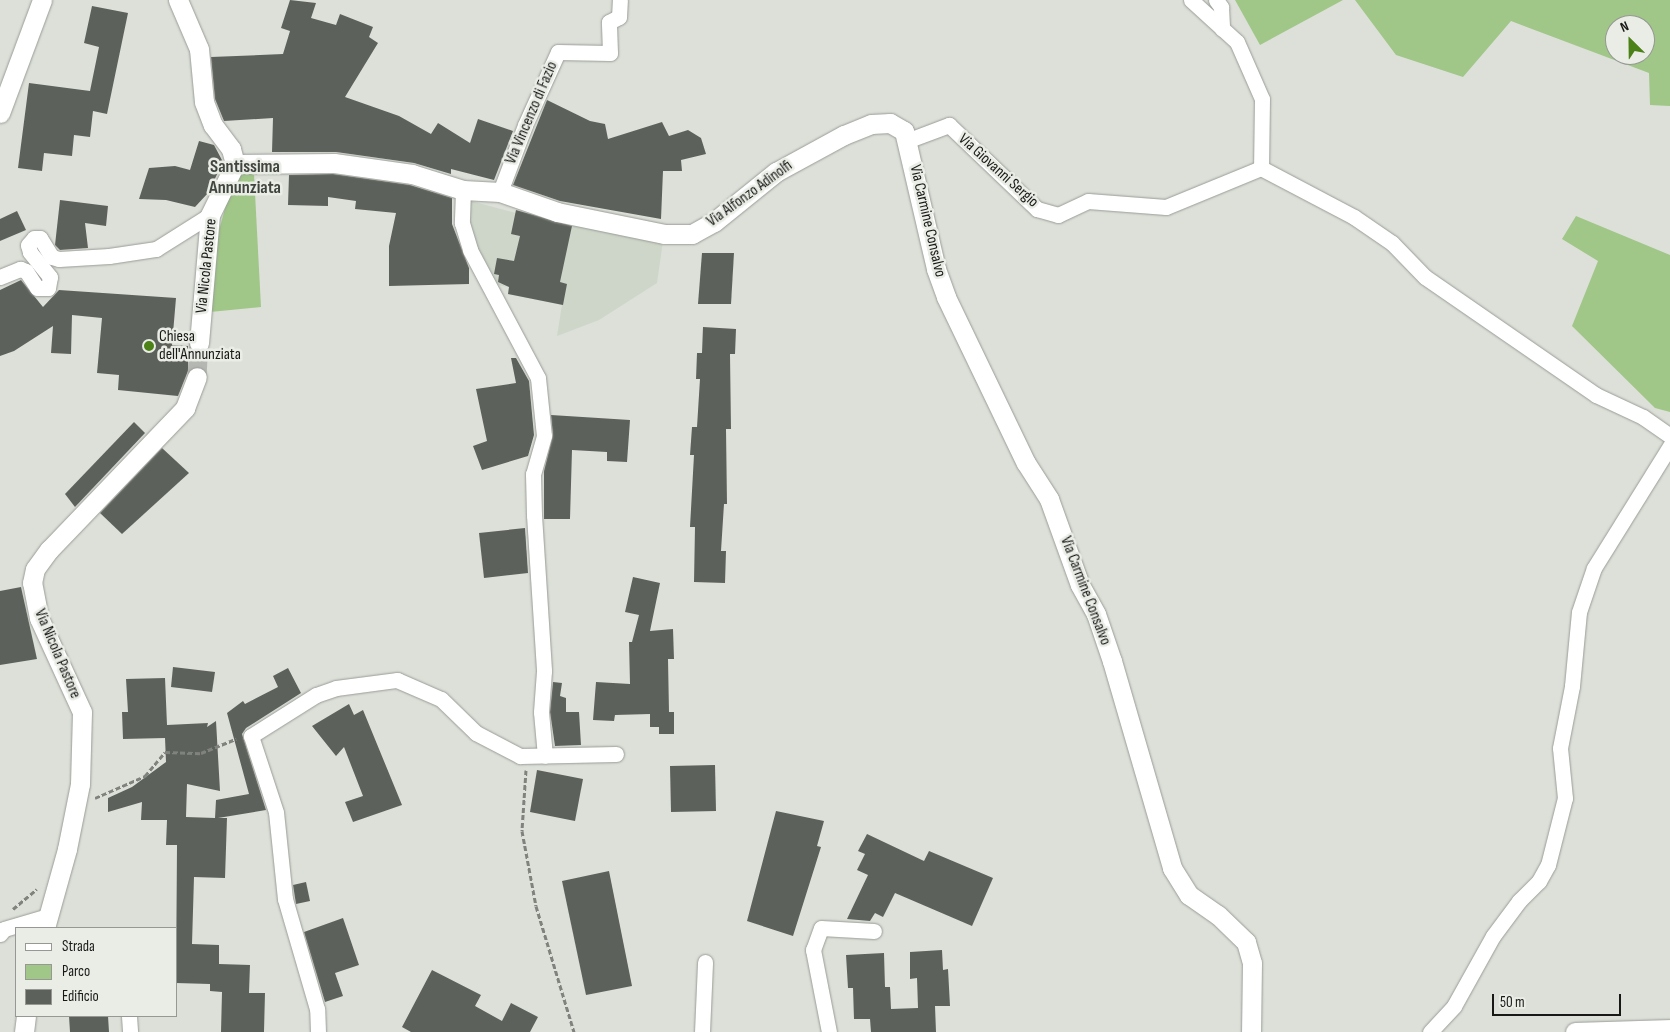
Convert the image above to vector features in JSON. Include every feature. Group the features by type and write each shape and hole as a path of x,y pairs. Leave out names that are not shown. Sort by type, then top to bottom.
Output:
{"street":[{"path":"0,113 42,0"},
{"path":"178,0 199,49 204,102 213,125 231,149 235,164"},
{"name":"Via Vincenzo di Fazio","path":"500,192 524,125 558,52 610,53 609,22 619,17 620,0"},
{"path":"1191,0 1237,42 1262,99 1261,168 1354,217 1392,243 1425,277 1596,395 1643,417 1670,436"},
{"path":"1216,0 1221,7 1222,29"},
{"name":"Via Alfonzo Adinolfi","path":"235,164 334,162 412,174 463,190 500,192 557,212 664,234 692,234 714,222 776,172 844,135 871,124 890,123 904,131 909,140"},
{"name":"Via Giovanni Sergio","path":"909,140 949,125 1037,209 1058,215 1088,201 1166,207 1261,168"},
{"name":"Via Carmine Consalvo","path":"909,140 936,270 946,297 1026,463 1049,499 1080,585 1096,614 1112,661 1172,868 1189,896 1218,915 1246,942 1252,963 1251,1032"},
{"name":"Via Nicola Pastore","path":"199,343 210,215 235,164"},
{"path":"463,190 462,223 470,250 538,378 544,436 533,474 544,671 541,712 545,756"},
{"path":"0,277 20,269 26,271 37,288 48,288 50,277 30,252 28,245 34,238 40,238 52,256 59,259 109,256 156,249 210,215"},
{"name":"Via Nicola Pastore","path":"47,922 80,784 82,712 39,618 32,583 35,570 49,550 185,408 197,378"},
{"path":"1430,1032 1454,1006 1493,936 1519,901 1539,881 1548,865 1565,798 1560,748 1572,686 1579,612 1594,568 1670,446"},
{"path":"318,1032 318,1009 285,900 276,812 252,736 316,695 336,688 397,680 441,700 476,733 500,748 526,756 616,754"},
{"path":"16,927 47,922"},
{"path":"0,934 4,929 15,927"},
{"path":"829,1032 813,950 821,928 874,931"},
{"path":"702,1032 706,962"},
{"path":"24,1032 26,1017"},
{"path":"129,1017 130,1032"},
{"path":"1575,1032 1670,1029"}],"path":[{"path":"90,801 145,776 165,752 200,753 252,736"},
{"path":"526,756 522,830 536,906 574,1032"},
{"path":"5,912 43,885 56,890"}],"shaded area":[{"path":"471,201 516,213 663,241 657,283 599,320 557,336 562,305 508,294 509,287 497,285 470,232"}],"green space":[{"path":"1235,0 1343,0 1260,45"},
{"path":"1355,0 1670,0 1670,106 1650,105 1649,73 1628,65 1655,65 1655,15 1605,15 1605,56 1511,21 1463,77 1396,55"},
{"path":"241,173 254,174 261,307 210,312 219,230 228,198"},
{"path":"1576,216 1670,255 1670,412 1655,408 1572,326 1598,261 1562,239"}],"building":[{"path":"290,0 316,3 311,18 336,25 340,14 373,27 369,37 378,43 345,97 399,116 431,134 438,123 470,143 478,119 513,131 494,180 451,169 451,174 414,163 336,152 272,152 273,118 224,121 215,99 211,57 283,54 290,31 281,28"},
{"path":"92,6 128,13 107,114 93,111 90,137 74,135 72,156 44,153 42,171 18,168 29,83 90,91 99,47 84,43"},
{"path":"547,100 590,121 605,124 608,139 662,122 669,136 688,130 701,138 706,154 681,160 682,171 663,171 661,219 560,201 513,185"},
{"path":"199,141 214,145 223,162 208,193 195,207 166,200 139,199 149,168 175,166 190,170"},
{"path":"333,174 410,185 452,198 452,224 469,268 469,284 389,286 389,246 396,213 355,209 356,201 328,197 328,206 288,205 289,175"},
{"path":"60,200 108,206 106,226 85,223 88,248 60,250 55,245"},
{"path":"516,210 572,226 560,282 567,284 563,305 508,294 509,287 498,282 499,275 494,274 497,258 514,261 520,236 511,234"},
{"path":"17,211 26,230 0,241 0,219"},
{"path":"702,253 734,253 731,304 698,304"},
{"path":"21,280 43,307 59,290 176,298 172,345 188,346 188,371 178,396 118,390 119,375 97,373 102,318 72,315 71,354 51,353 53,326 14,351 0,356 0,290"},
{"path":"703,327 736,329 735,354 730,354 731,429 726,429 727,504 724,504 721,551 726,551 725,583 694,582 695,527 690,527 694,455 690,455 692,427 697,427 700,379 696,379 697,353 702,353"},
{"path":"511,358 516,358 529,381 534,435 528,456 482,470 473,446 487,441 476,389 516,383"},
{"path":"551,415 630,420 627,462 607,461 607,452 572,450 570,519 544,519 544,471 553,435"},
{"path":"134,422 145,433 75,507 65,494"},
{"path":"162,448 189,473 122,534 100,513"},
{"path":"525,528 528,573 484,578 479,533"},
{"path":"633,577 660,583 650,631 673,629 674,659 668,659 669,712 674,712 674,734 659,734 659,727 650,727 650,714 615,715 614,721 593,720 596,682 630,684 629,642 632,642 639,615 625,612"},
{"path":"21,587 37,659 0,665 0,591"},
{"path":"173,667 215,672 212,692 171,687"},
{"path":"288,668 301,693 246,728 242,734 266,810 218,818 227,818 225,878 194,877 192,944 219,945 219,964 250,965 249,993 265,993 264,1032 221,1032 222,992 210,991 210,984 178,983 177,845 166,845 167,820 141,820 142,802 108,812 108,798 132,787 166,762 165,738 123,739 122,712 128,712 126,679 165,678 167,725 208,723 207,727 216,721 220,791 187,784 186,817 215,818 216,800 249,794 227,713 243,701 245,704 278,687 273,676"},
{"path":"553,682 562,683 560,696 566,698 566,712 579,712 581,745 555,746 550,712"},
{"path":"349,704 354,715 363,710 402,805 353,822 345,802 363,796 344,747 336,756 312,726"},
{"path":"715,765 716,811 671,812 670,766"},
{"path":"537,770 583,779 575,821 530,812"},
{"path":"776,811 824,821 817,846 821,847 793,936 747,921"},
{"path":"867,834 924,861 929,851 993,878 972,926 895,893 883,917 875,913 870,921 847,919 868,875 857,870 865,854 858,851"},
{"path":"609,871 632,986 586,995 562,881"},
{"path":"306,882 310,901 296,904 293,885"},
{"path":"343,918 359,965 335,973 343,996 325,1002 304,932"},
{"path":"942,950 943,970 948,969 950,1006 935,1006 936,1032 871,1032 870,1019 854,1019 853,988 848,988 846,955 884,953 885,987 890,987 891,1009 918,1008 917,978 910,979 910,952"},
{"path":"432,970 481,995 475,1006 502,1021 511,1003 538,1017 530,1032 411,1032 402,1027"},
{"path":"69,1017 108,1017 109,1032 70,1032"}],"tunnel":[{"path":"197,377 199,343"}],"place":[{"name":"Chiesa dell'Annunziata","path":"149,346"}],"district":[{"name":"Santissima Annunziata","path":"245,178"}]}
